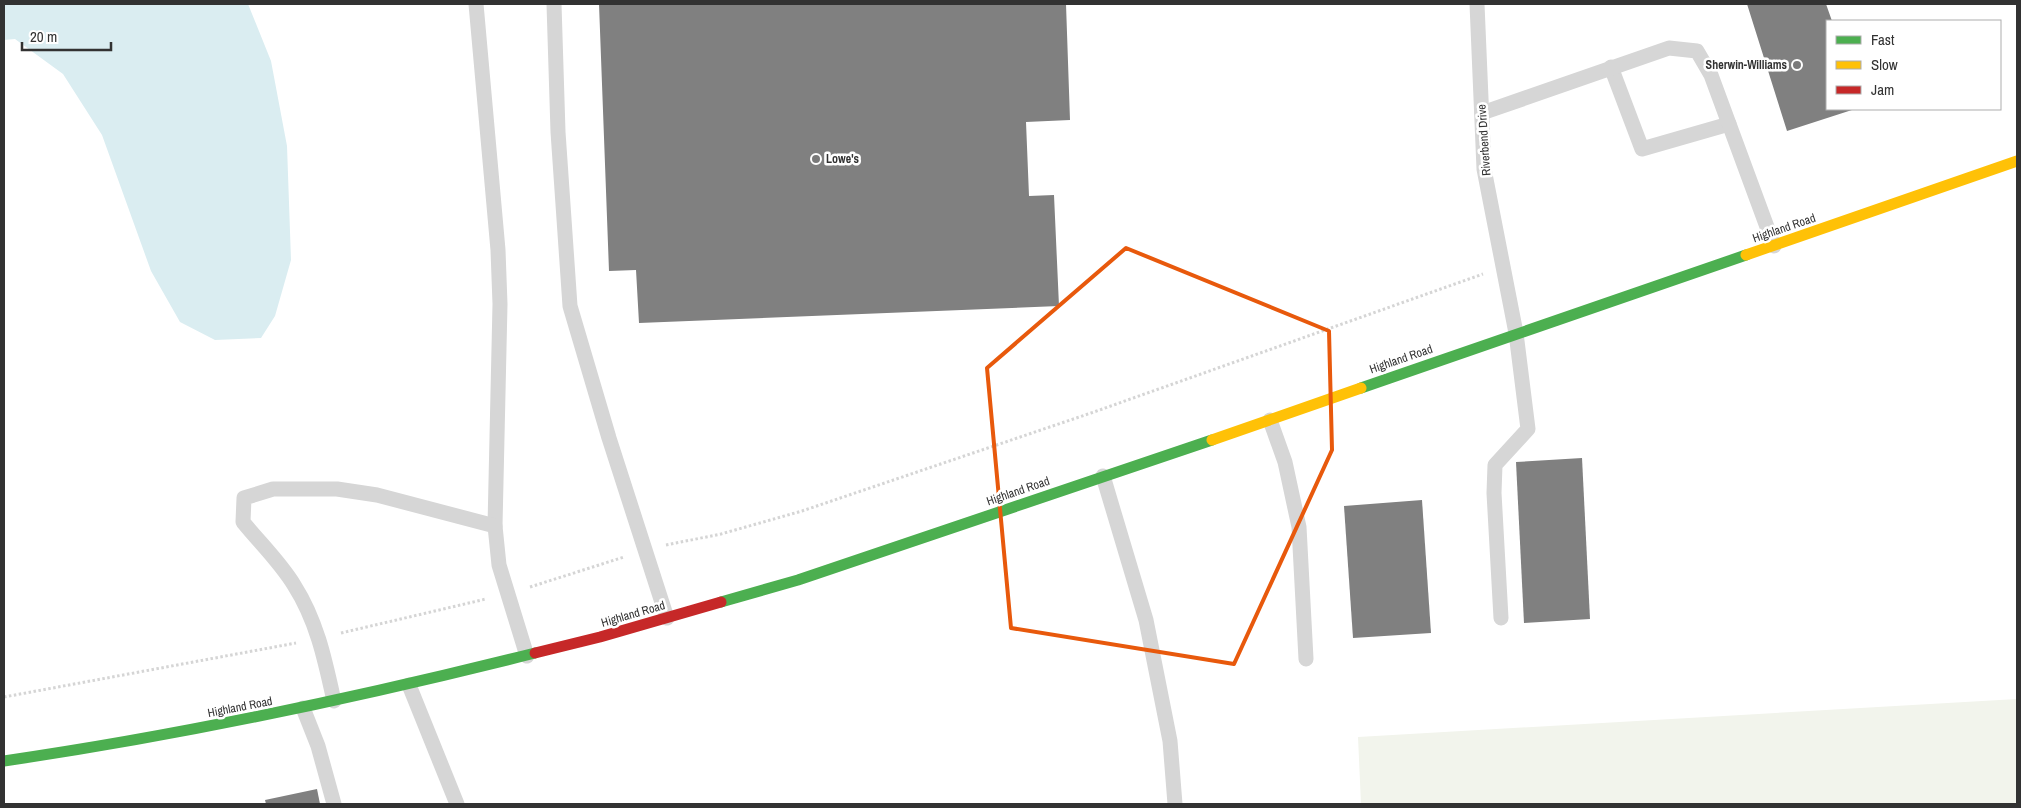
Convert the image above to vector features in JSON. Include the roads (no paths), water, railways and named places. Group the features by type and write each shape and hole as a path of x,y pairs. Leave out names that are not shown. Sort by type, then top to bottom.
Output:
{"highway":[{"name":"Highland Road","path":"4,761 203,728 410,685 527,656 798,580 1270,420 1516,333 2017,161"}],"lane":[{"path":"476,4 498,250 500,304 495,526 499,565 527,656"},
{"path":"554,4 558,132 570,306 609,438 667,618"},
{"name":"Riverbend Drive","path":"1477,4 1484,169 1516,333 1528,429 1495,465 1494,493 1501,618"},
{"path":"1482,113 1668,48 1697,51 1712,75 1774,246"},
{"path":"1611,68 1642,149 1729,124"},
{"path":"1270,420 1285,462 1299,527 1306,659"},
{"path":"1103,476 1146,620 1170,741 1175,804"},
{"path":"334,701 319,638 311,616 294,584 243,522 244,498 273,489 337,489 377,495 495,526"},
{"path":"410,685 456,804"},
{"path":"303,708 318,746 334,804"}],"place":[{"name":"Sherwin-Williams","path":"1797,65"},
{"name":"Lowe's","path":"816,159"}]}
